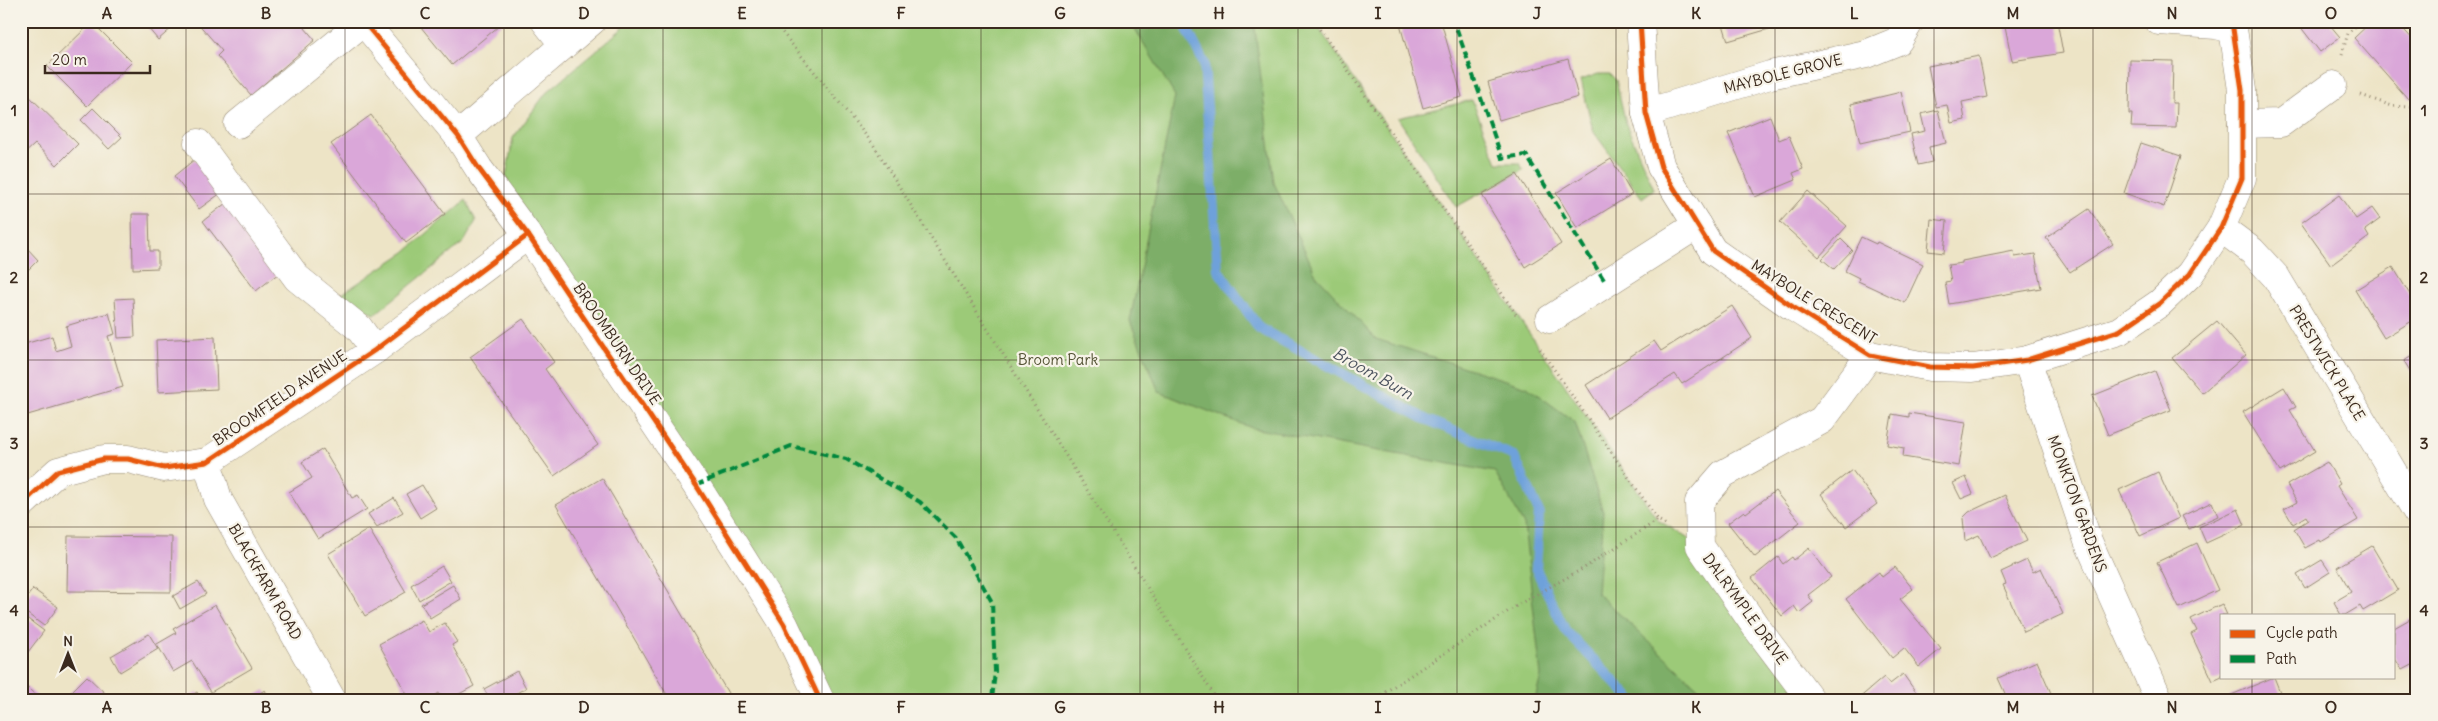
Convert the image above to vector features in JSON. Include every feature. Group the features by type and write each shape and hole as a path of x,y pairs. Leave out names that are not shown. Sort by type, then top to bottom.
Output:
{"street":[{"path":"238,124 363,21"},
{"name":"BROOMBURN DRIVE","path":"363,21 458,136 479,169 528,235 696,485 784,624 820,700"},
{"path":"545,21 564,45"},
{"path":"458,136 592,21"},
{"name":"MAYBOLE CRESCENT","path":"1640,21 1646,113 1661,167 1713,252 1793,307 1870,355 1930,367 1973,368 2027,360 2119,331 2160,303 2190,274 2221,228 2242,178 2242,90 2234,25"},
{"name":"MAYBOLE GROVE","path":"1646,113 1770,75 1866,54 1898,41 1910,21"},
{"path":"2159,21 2234,25"},
{"path":"2242,124 2281,123 2333,85"},
{"path":"198,143 297,278 359,328 375,350"},
{"path":"1550,319 1697,225"},
{"name":"PRESTWICK PLACE","path":"2221,228 2252,251 2276,277 2417,512"},
{"name":"BROOMFIELD AVENUE","path":"21,505 58,471 104,459 128,459 164,468 207,462 375,350 528,235"},
{"name":"DALRYMPLE DRIVE","path":"1811,700 1756,627 1700,546 1699,502 1722,474 1822,420 1870,355"},
{"name":"MONKTON GARDENS","path":"2027,360 2088,542 2160,700"},
{"name":"BLACKFARM ROAD","path":"207,462 218,499 332,700"}],"path":[{"path":"773,21 873,144 1217,700"},
{"path":"1314,21 1522,324"},
{"path":"1540,348 1658,520 1700,546"},
{"path":"1373,700 1521,603 1584,568 1658,520"}],"green space":[{"name":"Broom Park","path":"631,21 1314,21 1658,520 1700,546 1813,700 820,700 528,235 506,176 513,138 546,93"},
{"path":"1126,21 1254,21 1274,183 1316,275 1376,339 1527,387 1575,422 1603,512 1597,593 1711,700 1535,700 1541,676 1524,525 1495,472 1252,428 1159,392 1130,321 1175,96 1134,27"},
{"path":"1598,74 1610,74 1616,80 1626,124 1654,189 1642,198 1593,131 1581,80"},
{"path":"1472,100 1497,163 1520,163 1523,170 1456,207 1398,118"},
{"path":"466,200 476,221 464,242 375,314 337,297 405,252"}],"building":[{"path":"142,21 180,21 158,40"},
{"path":"196,21 299,21 315,40 251,95 217,56 222,51"},
{"path":"416,21 505,21 452,65"},
{"path":"1399,21 1441,21 1462,97 1423,108"},
{"path":"1722,21 1767,21 1769,29 1728,41"},
{"path":"2004,21 2057,21 2063,53 2012,61"},
{"path":"2296,21 2335,21 2330,25 2340,37 2320,52"},
{"path":"2372,21 2396,21 2417,44 2417,93 2409,100 2354,38"},
{"path":"92,22 132,62 87,106 47,66"},
{"path":"1979,56 1987,97 1962,102 1965,120 1951,123 1947,105 1936,107 1928,66"},
{"path":"1568,59 1578,97 1499,120 1488,82"},
{"path":"2130,60 2173,61 2172,103 2177,103 2176,128 2131,127 2132,114 2129,114"},
{"path":"25,92 78,144 57,165 35,144 21,157 21,95"},
{"path":"1901,92 1910,132 1860,143 1851,104"},
{"path":"93,108 122,137 109,149 81,120"},
{"path":"1938,110 1946,143 1929,147 1932,162 1918,165 1911,134 1925,131 1921,114"},
{"path":"371,115 445,214 406,243 331,144"},
{"path":"1770,116 1779,140 1789,136 1803,169 1793,173 1796,180 1755,197 1728,133"},
{"path":"2141,143 2181,156 2164,207 2124,193"},
{"path":"195,159 221,193 199,209 174,176"},
{"path":"1611,159 1632,194 1577,228 1556,193"},
{"path":"1517,174 1561,244 1525,267 1482,195"},
{"path":"1808,191 1847,226 1819,257 1780,222"},
{"path":"2339,195 2356,219 2372,208 2380,219 2365,230 2369,237 2331,265 2301,223"},
{"path":"226,203 279,273 256,291 203,221"},
{"path":"2089,209 2113,244 2070,272 2046,238"},
{"path":"132,214 149,214 150,251 158,251 158,268 133,269"},
{"path":"1931,219 1947,221 1944,253 1928,251"},
{"path":"1861,237 1876,244 1877,242 1923,264 1905,303 1858,281 1859,278 1845,271"},
{"path":"1841,239 1852,250 1834,269 1822,259"},
{"path":"27,248 38,260 21,277 21,254"},
{"path":"2014,251 2015,257 2035,254 2041,288 1949,304 1945,282 1951,281 1948,265"},
{"path":"2393,267 2417,306 2417,318 2384,338 2355,290"},
{"path":"133,298 135,337 118,338 115,299"},
{"path":"1732,306 1752,338 1682,384 1675,374 1607,418 1586,385 1654,341 1661,351"},
{"path":"109,313 115,334 108,336 123,387 21,417 21,345 52,336 56,351 71,346 66,326"},
{"path":"523,319 554,362 545,369 598,445 554,476 470,357"},
{"path":"2217,321 2246,355 2202,393 2172,358"},
{"path":"215,337 217,389 158,392 156,340"},
{"path":"2417,353 2417,382 2404,361"},
{"path":"2155,371 2171,410 2108,435 2092,396"},
{"path":"2284,387 2296,407 2290,410 2315,451 2280,472 2243,412"},
{"path":"1909,413 1966,422 1959,466 1903,457 1904,448 1887,445 1892,414 1909,417"},
{"path":"323,449 352,498 358,495 367,509 318,539 289,492 312,478 302,462"},
{"path":"2327,462 2340,484 2337,486 2358,520 2321,542 2320,540 2305,548 2294,529 2308,520 2306,516 2293,524 2284,509 2297,502 2287,485"},
{"path":"1852,470 1877,504 1846,527 1821,494"},
{"path":"2158,472 2179,518 2140,536 2119,490"},
{"path":"1966,477 1973,494 1961,499 1953,483"},
{"path":"602,478 732,700 670,700 556,505"},
{"path":"422,485 436,508 420,518 406,494"},
{"path":"1775,491 1800,522 1755,557 1728,523 1744,511 1746,513"},
{"path":"2005,495 2027,541 1990,558 1979,535 1965,541 1963,518 1969,512"},
{"path":"394,498 403,512 377,527 368,514"},
{"path":"2212,502 2218,516 2189,529 2182,516"},
{"path":"2238,509 2245,525 2206,543 2199,527"},
{"path":"369,529 406,592 365,616 328,554"},
{"path":"68,536 172,537 171,592 67,591"},
{"path":"2197,543 2218,590 2179,608 2157,562"},
{"path":"2372,546 2398,590 2363,611 2360,606 2347,614 2340,614 2334,602 2351,592 2337,567"},
{"path":"1809,548 1831,577 1808,595 1813,602 1799,613 1794,606 1782,616 1752,578 1778,557 1783,564 1792,557 1794,560"},
{"path":"2027,560 2033,572 2041,568 2063,614 2024,632 2003,585 2006,584 2001,572"},
{"path":"2322,560 2330,572 2305,588 2297,575"},
{"path":"442,566 451,581 419,600 411,585"},
{"path":"1895,567 1913,589 1900,599 1941,649 1919,667 1904,648 1892,658 1846,599 1879,572 1882,577"},
{"path":"198,582 206,594 180,609 173,596"},
{"path":"453,585 461,599 430,618 421,604"},
{"path":"33,589 58,607 44,626 21,609 21,605"},
{"path":"2222,604 2227,614 2220,614 2220,678 2213,681 2191,634 2197,631 2191,619"},
{"path":"215,605 252,668 211,692 192,661 173,672 157,644 176,633 173,629"},
{"path":"21,614 44,631 28,652 21,647"},
{"path":"2417,615 2417,662 2402,670 2396,660 2396,627"},
{"path":"422,620 429,632 445,623 457,642 452,645 474,686 448,700 443,700 439,693 428,700 410,700 379,644"},
{"path":"149,634 158,649 120,672 111,656"},
{"path":"2037,661 2054,700 2008,700 1998,678"},
{"path":"517,671 526,688 503,700 490,700 484,689"},
{"path":"1903,674 1918,695 1918,700 1857,700 1884,677 1890,684"},
{"path":"87,676 107,695 103,700 67,700 65,698"},
{"path":"2274,678 2283,700 2230,700 2229,696"},
{"path":"21,682 41,700 21,700"},
{"path":"265,690 270,700 247,700"},
{"path":"197,692 202,700 184,700"}],"waterway":[{"name":"Broom Burn","path":"1183,21 1204,63 1218,270 1259,328 1425,419 1514,456 1539,512 1536,569 1565,630 1632,700"}],"marked path":[{"path":"1461,21 1455,24 1502,158 1526,155 1606,283"},
{"path":"696,485 791,446 846,459 920,502 956,538 992,602 995,671 992,700"}],"cycle path":[{"path":"363,21 458,136 479,169 528,235 696,485 784,624 820,700"},
{"path":"1640,21 1646,113 1661,167 1713,251 1793,307 1870,355 1930,367 1973,368 2027,360 2119,331 2160,303 2190,274 2221,228 2242,178 2242,90 2233,29 2235,21"},
{"path":"21,505 58,471 104,459 128,459 164,468 207,462 375,350 528,235"}]}
